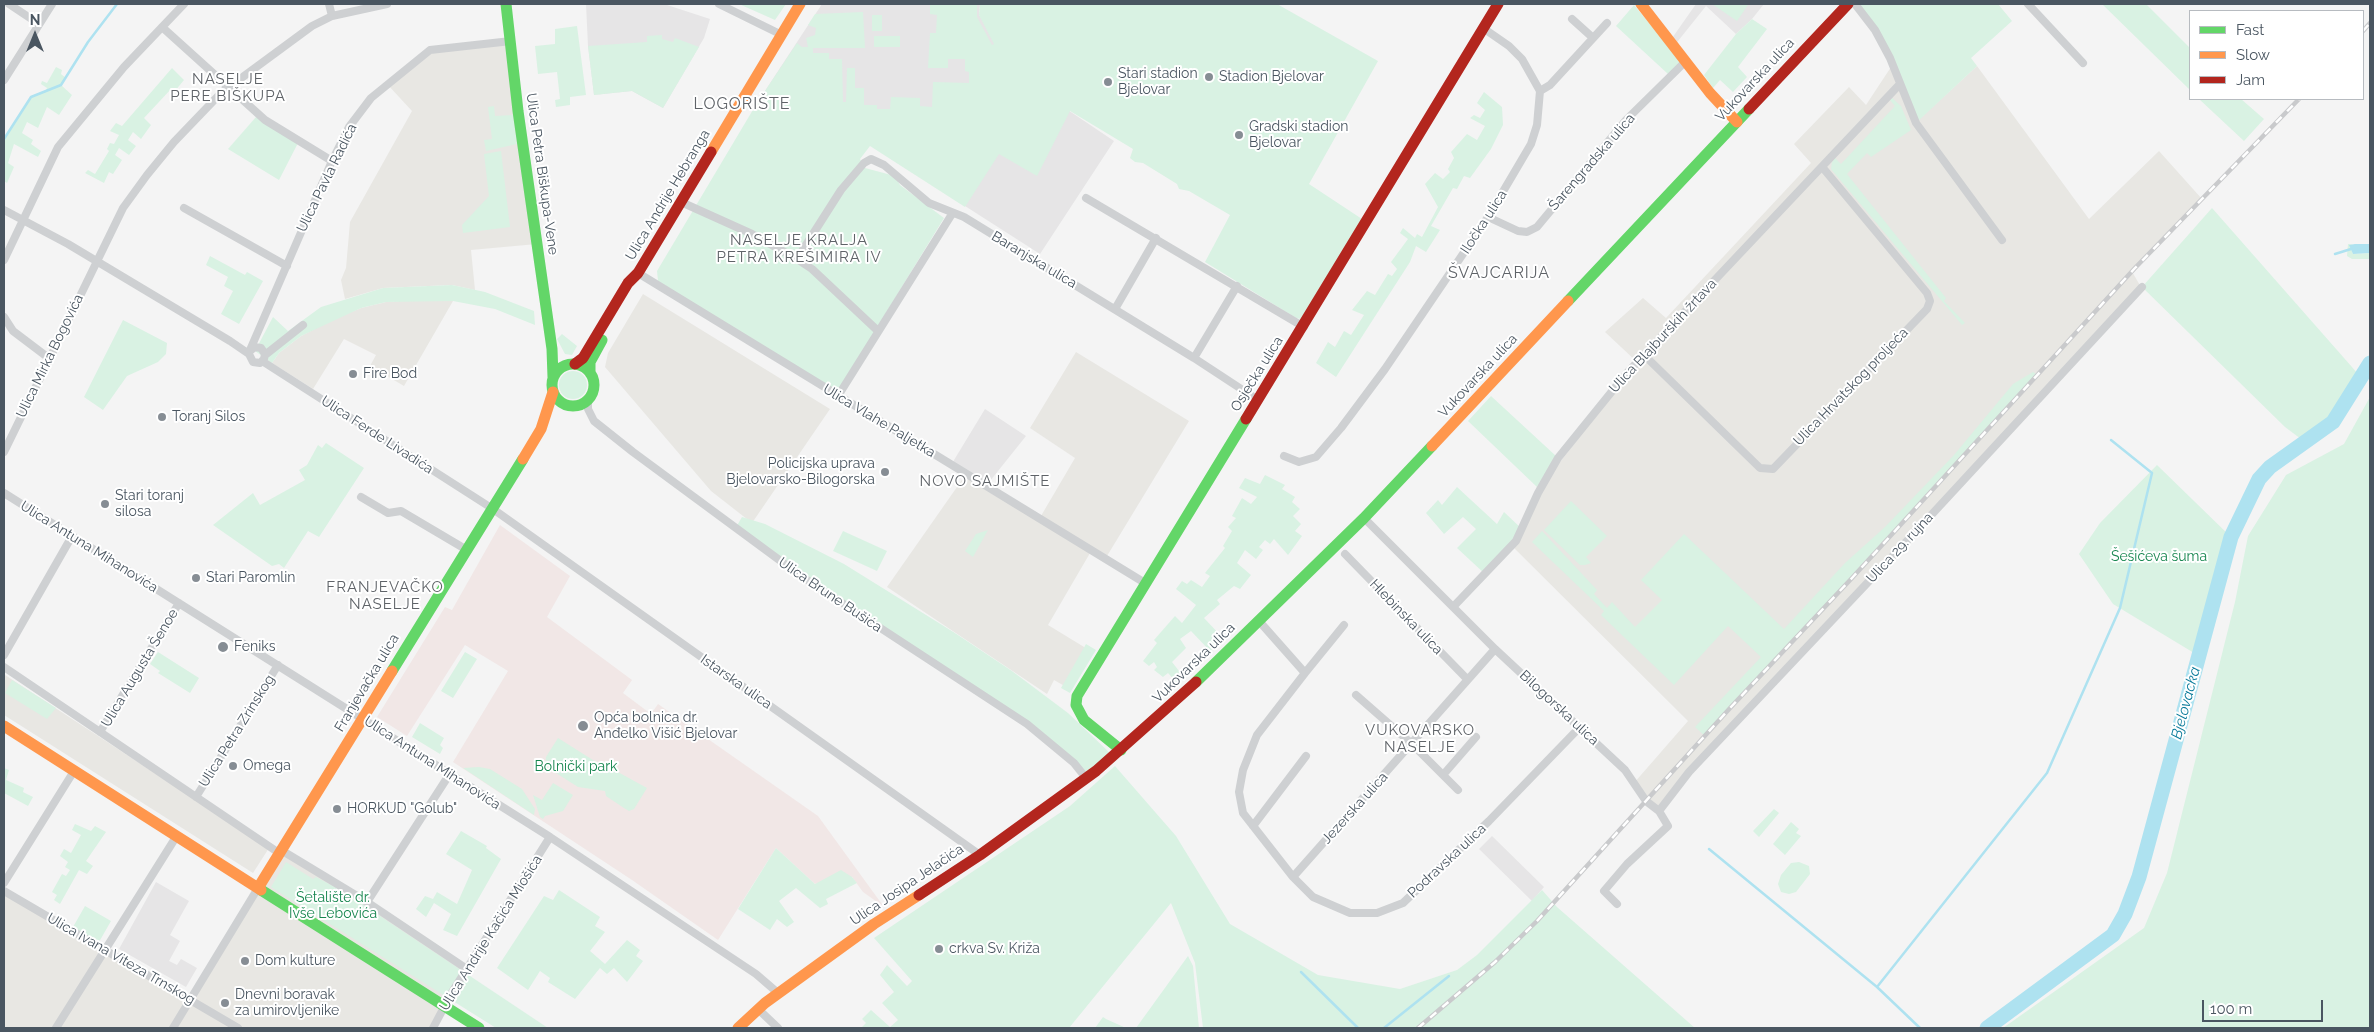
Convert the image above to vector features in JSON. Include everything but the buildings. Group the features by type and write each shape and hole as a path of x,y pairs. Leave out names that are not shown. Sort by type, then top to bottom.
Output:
{"main road":[{"name":"Ulica Petra Biškupa-Vene","path":"506,4 552,348 553,377"},
{"name":"Ulica Andrije Hebranga","path":"590,373 592,357 635,285 638,274 800,4"},
{"name":"Osječka ulica","path":"1119,752 1084,720 1076,705 1077,696 1304,327 1498,4"},
{"path":"1641,4 1686,62 1737,122"},
{"name":"Vukovarska ulica","path":"1096,771 1181,697 1364,518 1848,4"},
{"name":"Ulica Andrije Hebranga","path":"572,364 582,358 628,283 638,274"},
{"path":"552,348 559,358 582,366 590,373 594,387 588,399 576,406 569,405 557,398 553,392 553,377 557,371 572,364"},
{"name":"Franjevačka ulica","path":"258,888 493,510 541,429 553,392"},
{"name":"Franjevačka ulica","path":"541,429 561,408 569,405"},
{"path":"4,726 479,1028"},
{"name":"Ulica Josipa Jelačića","path":"738,1028 778,993 874,924 980,855 1096,771"}],"street":[{"path":"9,4 39,24"},
{"path":"4,80 52,4"},
{"path":"4,260 58,147 124,67 184,4"},
{"path":"329,4 332,16"},
{"name":"Ulica Mirka Bogovića","path":"4,452 96,260 124,208 146,175 189,126 228,88 278,49 312,26 332,16 387,4"},
{"path":"719,4 782,35"},
{"path":"1855,4 1880,39 1893,64 1899,85 1916,123 2002,240"},
{"path":"2028,4 2083,63"},
{"path":"1572,19 1592,37"},
{"path":"1483,28 1509,46 1522,59 1540,91 1550,85 1592,37 1607,23"},
{"path":"162,27 265,120 332,161"},
{"name":"Ulica Pavla Radića","path":"250,352 332,161 349,127 371,98 430,50 461,45 510,41"},
{"name":"Šarengradska ulica","path":"1488,217 1518,231 1527,232 1536,227 1626,120 1686,62"},
{"name":"Ulica Blajburških žrtava","path":"1454,606 1516,541 1542,484 1558,458 1613,389 1899,85"},
{"name":"Iločka ulica","path":"1284,456 1299,462 1316,457 1341,428 1385,369 1488,217 1532,144 1537,126 1540,91"},
{"path":"798,259 841,190 864,163 871,159 884,165 929,203 952,214 838,396"},
{"name":"Ulica Hrvatskog proljeća","path":"1644,355 1760,468 1773,469 1926,309 1930,301 1928,293 1822,168"},
{"path":"1086,198 1304,327"},
{"path":"681,202 752,234 798,259 812,269 878,331"},
{"path":"184,208 287,266"},
{"name":"Ulica Ferde Livadića","path":"4,210 96,260 250,352 253,362 264,358"},
{"name":"Baranjska ulica","path":"952,214 964,217 1194,358 1258,400"},
{"path":"1115,309 1156,238"},
{"name":"Ulica Vlahe Paljetka","path":"638,274 1145,584"},
{"path":"1194,358 1237,286"},
{"name":"Ulica 29. rujna","path":"1659,811 1690,772 1922,526 2142,287"},
{"path":"4,317 13,331 50,359"},
{"path":"264,358 303,325"},
{"name":"Ulica Ferde Livadića","path":"250,352 258,347 263,349 264,358"},
{"name":"Ulica Ferde Livadića","path":"264,358 493,510"},
{"name":"Ulica Brune Bušića","path":"588,399 588,409 594,421 633,452 801,576 1027,724 1074,763 1086,778"},
{"name":"Ulica Antuna Mihanovića","path":"4,493 550,838 756,974 778,993"},
{"path":"361,497 388,513 400,511 467,550"},
{"name":"Istarska ulica","path":"493,510 980,855"},
{"name":"Bilogorska ulica","path":"1364,518 1495,649 1625,770 1646,801 1659,811"},
{"path":"4,655 72,536"},
{"name":"Hlebinska ulica","path":"1345,554 1467,679"},
{"name":"Ulica Augusta Šenoe","path":"100,732 179,603"},
{"path":"1259,621 1305,673"},
{"name":"Podravska ulica","path":"1344,625 1257,736 1243,770 1239,800 1243,813 1293,877 1313,897 1350,913 1377,913 1402,903 1489,821 1580,727"},
{"name":"Jezerska ulica","path":"1293,877 1495,649"},
{"name":"Ulica Petra Zrinskog","path":"196,797 278,665"},
{"path":"4,668 196,797 280,851 366,902 467,969"},
{"path":"1356,695 1412,744 1458,790"},
{"path":"1443,775 1476,737"},
{"path":"1253,826 1306,756"},
{"path":"4,883 74,771"},
{"path":"366,902 449,775"},
{"path":"1617,904 1604,891 1627,864 1668,826 1659,811"},
{"path":"56,1028 176,837"},
{"name":"Ulica Andrije Kačića Miošića","path":"433,1028 444,1006 550,838"},
{"path":"173,1028 258,888"},
{"name":"Ulica Ivana Viteza Trnskog","path":"4,891 238,1028"},
{"path":"758,1009 778,1028"}],"shaded area":[{"path":"586,4 664,4 710,19 704,38 663,108 632,91 594,95 588,46"},
{"path":"822,4 980,4 979,15 1056,102 1114,141 1040,254 865,142 757,103"},
{"path":"1696,4 1764,4 1736,34 1706,6 1674,46 1670,41"},
{"path":"511,41 537,244 471,250 475,290 452,285 383,288 345,299 341,280 346,268 350,222 412,111 387,84 430,50"},
{"path":"1893,64 1916,122 1977,66 2089,219 2159,151 2202,199 2131,270 2141,287 1689,772 1659,811 1634,783 1688,721 1512,546 1543,484 1637,362 1605,332 1643,298 1666,318 1811,163 1794,144 1849,87 1866,105"},
{"path":"643,294 830,409 752,523 711,491 605,367 608,353"},
{"path":"415,300 453,301 404,386 370,366 376,355 344,339 313,389 272,363 279,353 301,336 332,320 361,308 386,302"},
{"path":"1076,352 1189,421 1107,556 1093,548 1048,625 1089,650 1068,688 1054,680 1047,694 887,587 964,477 1038,521 1075,458 1030,428"},
{"path":"985,409 1026,436 986,486 951,465"},
{"name":"Opća bolnica dr. Anđelko Višić Bjelovar","path":"500,525 570,576 547,617 632,680 623,693 651,714 658,704 818,816 884,907 863,892 852,877 815,884 776,848 718,940 632,880 453,762 508,671 465,645 407,736 377,717 445,607 452,610"},
{"path":"5,675 269,848 253,873 4,715"},
{"path":"1492,836 1544,887 1532,901 1479,849"},
{"path":"281,850 467,969 433,1028 4,1028 4,891 190,999"},
{"path":"156,882 189,901 170,935 180,941 169,961 177,965 181,959 197,968 186,987 119,949"}],"green space":[{"path":"739,4 786,4 775,20"},
{"path":"930,4 977,4 977,17 992,45 994,44 979,15 980,4 1277,4 1378,61 1309,184 1362,219 1301,319 1296,318 1205,262 1230,215 1189,191 1179,189 1177,184 1143,163 1135,162 1130,158 1133,149 1070,111 1037,176 999,154 965,207 870,146 860,159 865,168 895,176 900,185 944,218 837,393 658,281 657,271 757,103 797,43 802,47 808,47 806,38 815,35 816,28 808,25 815,14 863,12 865,48 813,48 813,53 829,53 829,59 842,59 843,102 846,102 847,68 855,68 855,88 864,88 864,105 877,105 877,109 890,109 891,97 920,98 920,106 932,107 933,82 969,83 969,72 965,71 965,59 948,59 948,68 928,68 930,33 936,33 937,15 930,14"},
{"path":"1712,4 1747,4 1748,5 1737,21"},
{"path":"1858,4 1998,4 2012,21 1971,58 1977,66 1916,123 1893,64"},
{"path":"2102,4 2146,4 2189,47 2189,89"},
{"path":"1634,5 1681,61 1668,74 1616,26"},
{"path":"872,15 882,15 882,31 872,31"},
{"path":"1752,19 1767,29 1738,67 1747,77 1733,92 1720,80 1713,88 1704,75 1736,34"},
{"path":"577,26 586,95 570,97 570,105 556,107 555,100 560,99 557,72 538,74 535,46 555,44 555,29"},
{"path":"662,35 662,39 673,42 675,38 699,47 663,108 632,91 594,95 588,46 647,42 647,36"},
{"path":"874,36 900,36 900,47 874,47"},
{"path":"56,67 62,70 61,74 66,78 61,85 72,95 59,115 47,107 38,128 27,122 22,133 33,140 31,144 41,151 38,157 14,144 8,163 14,167 7,183 4,181 4,139 31,97 45,92 47,88 41,84 42,81 47,83"},
{"path":"172,68 184,80 175,91 172,88 144,118 151,125 141,139 133,132 128,140 136,146 129,155 119,148 115,155 122,160 113,174 109,172 104,183 85,173 88,170 95,174 109,151 107,149 110,143 114,144 119,135 110,131 116,123 122,126"},
{"path":"1484,92 1502,107 1503,125 1491,149 1470,178 1464,176 1457,189 1453,188 1431,226 1440,230 1426,252 1416,246 1410,262 1336,377 1316,363 1328,342 1335,347 1344,331 1351,335 1364,315 1352,310 1367,291 1375,295 1388,274 1392,276 1397,269 1391,262 1408,239 1400,233 1403,228 1415,238 1417,234 1422,237 1438,207 1425,184 1435,173 1443,179 1450,172 1448,169 1454,158 1451,152 1467,134 1477,140 1485,126 1470,118 1474,115 1480,118 1485,110 1477,103"},
{"path":"1892,98 1901,106 1911,130 1871,157 1867,153 1847,174 1946,298 1944,301 1965,323 1962,325 1831,169 1835,158 1841,164 1895,106 1890,100"},
{"path":"2200,100 2242,100 2264,119 2244,141"},
{"path":"494,106 495,116 513,115 517,144 486,151 484,140 492,139 488,107"},
{"path":"256,117 298,143 279,180 228,149"},
{"path":"501,151 510,227 463,233 462,225 489,196 484,154"},
{"path":"2212,208 2359,375 2330,419 2301,439 2285,427 2142,287"},
{"path":"2348,244 2353,244 2350,245 2353,254 2370,253 2370,259 2352,259 2347,256"},
{"path":"210,256 245,275 247,272 263,281 239,324 221,314 233,291 224,286 228,277 206,265"},
{"path":"452,285 485,292 534,311 535,325 495,309 453,301 386,302 361,308 301,336 279,353 272,363 255,351 273,317 288,331 321,307 383,288"},
{"path":"123,320 167,343 166,354 158,362 127,376 103,410 84,397"},
{"path":"562,334 577,346 572,355 565,354 557,339"},
{"path":"573,371 583,375 587,385 583,395 573,399 563,395 559,385 563,375"},
{"path":"2033,372 2036,374 1705,736 1695,727 1761,657 1728,626 1674,685 1601,615 1604,611 1532,542 1542,531 1597,590 1594,594 1607,608 1612,602 1635,627 1662,600 1641,580 1684,534 1784,629 1845,563 1885,527 1954,455 2013,384"},
{"path":"1491,396 1556,456 1537,487 1468,421"},
{"path":"2370,397 2370,1028 2003,1028 2144,928 2167,873 2235,602 2248,536 2286,475 2344,444"},
{"path":"326,443 364,468 319,537 308,531 284,568 279,564 272,566 213,525 253,493 260,505 305,480 299,470 307,465 318,445 322,448"},
{"name":"Šešićeva šuma","path":"2157,465 2231,537 2199,656 2113,604 2079,554 2100,523"},
{"path":"1265,475 1285,485 1282,489 1295,497 1292,502 1300,509 1293,516 1301,524 1295,531 1302,536 1288,555 1274,539 1270,544 1265,540 1259,547 1263,550 1256,559 1245,550 1237,563 1251,575 1240,589 1234,586 1217,600 1220,604 1204,618 1223,638 1210,651 1191,631 1180,639 1186,648 1172,662 1183,676 1176,682 1168,673 1163,677 1154,670 1157,667 1154,662 1149,666 1143,661 1157,643 1154,640 1175,616 1182,623 1196,605 1176,589 1182,581 1187,584 1191,580 1202,587 1210,576 1205,573 1225,548 1223,546 1232,531 1228,527 1236,518 1232,516 1242,498 1251,504 1257,497 1239,488 1245,478 1260,484"},
{"path":"1457,487 1497,524 1504,512 1522,529 1485,574 1457,548 1476,529 1463,517 1444,534 1426,513 1438,500 1442,505"},
{"path":"1571,501 1607,536 1586,557 1591,563 1585,565 1580,565 1544,530"},
{"path":"742,517 765,524 844,564 955,633 1012,671 1068,713 1111,754 1084,776 1027,724 735,529"},
{"path":"988,530 973,557 965,551 976,534"},
{"path":"843,531 887,551 877,571 833,551"},
{"path":"1086,644 1096,650 1070,693 1061,688"},
{"path":"158,652 199,678 190,693 158,673 160,671 150,664"},
{"path":"465,652 477,659 453,698 441,691"},
{"path":"12,680 56,708 47,719 5,693"},
{"path":"420,723 444,738 440,745 443,748 440,754 412,737"},
{"name":"Bolnički park","path":"558,738 604,767 616,771 647,788 634,809 629,811 624,808 606,796 605,791 578,787 545,766 546,757"},
{"path":"1115,766 1176,836 1230,924 1318,975 1400,989 1457,970 1477,955 1542,890 1557,907 1695,1028 1203,1028 1195,963 1171,903 1069,1028 861,1028 866,1023 862,1019 871,1010 890,1027 898,1020 882,1003 894,992 880,975 887,965 907,986 912,981 874,938 1070,806"},
{"path":"479,767 490,769 522,789 535,809 534,815 463,768"},
{"path":"4,768 9,770 6,780 24,788 23,792 33,797 28,806 4,793"},
{"path":"553,783 573,795 563,811 545,816 543,819 540,817 533,795 542,800"},
{"path":"1774,809 1779,813 1759,837 1753,831"},
{"path":"1791,822 1799,829 1796,833 1801,836 1785,855 1773,844"},
{"path":"75,824 91,831 95,826 106,832 86,861 93,866 87,874 79,870 60,904 54,900 57,895 52,892 62,874 66,876 70,870 65,867 68,862 60,856 64,849 71,853 81,835 72,830"},
{"path":"461,831 487,846 486,848 501,859 457,936 443,930 451,914 434,903 426,917 416,909 425,896 433,899 437,892 457,904 472,870 446,854"},
{"path":"776,848 815,884 841,870 852,877 857,883 826,899 828,904 820,908 796,888 779,901 794,922 787,927 777,919 770,930 738,909"},
{"name":"Šetalište dr. Ivše Lebovića","path":"286,862 313,879 316,877 344,892 548,1028 496,1028 271,887"},
{"path":"1799,862 1809,866 1810,874 1796,892 1789,894 1781,892 1778,884 1781,875 1791,863"},
{"path":"559,890 600,917 595,926 605,932 590,951 605,964 627,940 640,950 636,956 643,961 627,982 614,968 607,974 600,968 575,999 548,982 550,978 540,971 528,990 497,968 544,896 553,900"},
{"path":"85,906 111,921 99,942 73,927"},
{"path":"1188,956 1193,966 1199,1028 1136,1028"},
{"path":"1103,1017 1106,1019 1126,1028 1095,1028"}],"water":[{"path":"2370,244 2370,253 2353,254 2349,245"}],"waterway":[{"path":"4,139 31,97 61,85 88,42 117,4"},
{"path":"2335,254 2351,249"},
{"name":"Bjelovacka","path":"1987,1028 2113,935 2125,914 2139,877 2231,537 2259,479 2270,467 2333,422 2370,363"},
{"path":"1877,987 2047,773 2120,608 2152,473 2111,440"},
{"path":"1709,849 1877,987 1920,1028"},
{"path":"1301,972 1358,1028"},
{"path":"1384,1028 1449,976"}],"railway":[{"path":"2364,30 2370,23"},
{"path":"1418,1028 1495,962 1537,921 2135,268 2298,100"}],"traffic: fast":[{"path":"506,4 518,111 552,349 553,377"},
{"path":"1568,301 1749,109"},
{"path":"590,373 590,362 602,340"},
{"path":"573,364 588,370 594,385 588,400 573,406 558,400 552,385 558,370 573,364"},
{"path":"1121,750 1084,720 1076,705 1077,696 1246,419"},
{"path":"1196,682 1364,518 1432,446"},
{"path":"392,671 523,459"},
{"path":"261,890 479,1028"}],"traffic: slow":[{"path":"711,152 800,4"},
{"path":"1641,4 1710,93 1737,122"},
{"path":"1432,446 1568,301"},
{"path":"523,459 541,429 553,392"},
{"path":"258,888 392,671"},
{"path":"4,726 261,890"},
{"path":"738,1028 765,1003 874,924 919,895"}],"traffic: jam":[{"path":"1246,419 1498,4"},
{"path":"1749,109 1848,4"},
{"path":"575,364 583,358 628,283 638,273 711,152"},
{"path":"919,895 980,855 1096,771 1196,682"}],"place":[{"name":"Stadion Bjelovar","path":"1209,77"},
{"name":"Stari stadion Bjelovar","path":"1108,82"},
{"name":"Gradski stadion Bjelovar","path":"1239,135"},
{"name":"Fire Bod","path":"353,374"},
{"name":"Toranj Silos","path":"162,417"},
{"name":"Policijska uprava Bjelovarsko-Bilogorska","path":"885,472"},
{"name":"Stari toranj silosa","path":"105,504"},
{"name":"Stari Paromlin","path":"196,578"},
{"name":"Feniks","path":"223,647"},
{"name":"Opća bolnica dr. Anđelko Višić Bjelovar","path":"583,726"},
{"name":"Omega","path":"233,766"},
{"name":"HORKUD \"Golub\"","path":"337,809"},
{"name":"crkva Sv. Križa","path":"939,949"},
{"name":"Dom kulture","path":"245,961"},
{"name":"Dnevni boravak za umirovljenike","path":"225,1003"}],"district":[{"name":"NASELJE PERE BIŠKUPA","path":"228,88"},
{"name":"LOGORIŠTE","path":"742,104"},
{"name":"NASELJE KRALJA PETRA KREŠIMIRA IV","path":"799,248"},
{"name":"ŠVAJCARIJA","path":"1499,273"},
{"name":"NOVO SAJMIŠTE","path":"985,481"},
{"name":"FRANJEVAČKO NASELJE","path":"385,596"},
{"name":"VUKOVARSKO NASELJE","path":"1420,738"}]}
